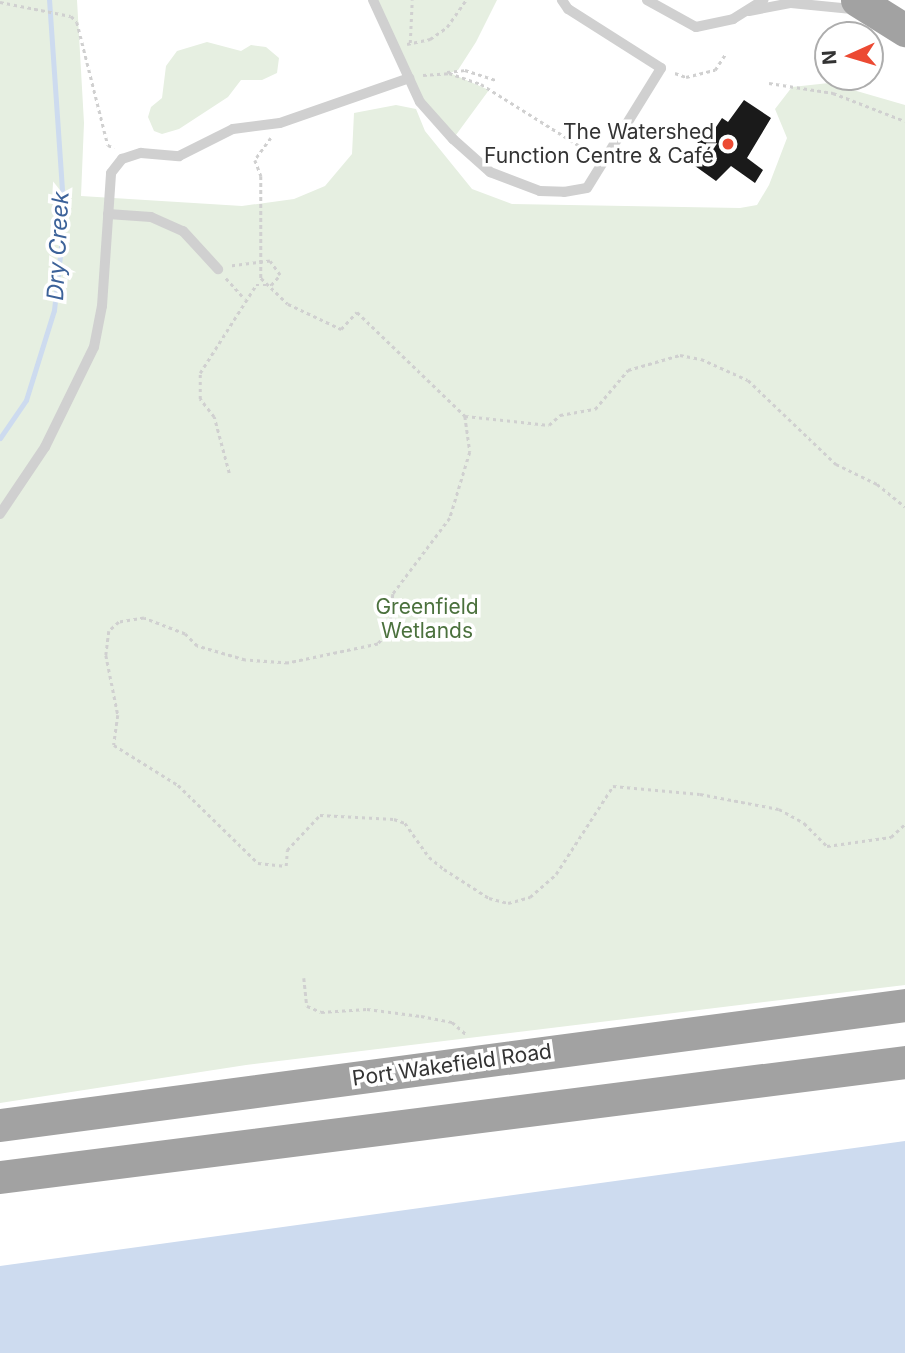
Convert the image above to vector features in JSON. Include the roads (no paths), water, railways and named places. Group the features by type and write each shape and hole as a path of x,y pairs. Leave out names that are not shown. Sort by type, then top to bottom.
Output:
{"highway":[{"name":"Port Wakefield Road","path":"0,1125 905,1005"},
{"path":"0,1177 905,1062"}],"lane":[{"path":"373,0 420,103 453,139 490,172 540,191 587,188 606,162 662,68 568,9 562,0"},
{"path":"647,0 696,27 749,11 819,4 882,16"},
{"path":"749,11 754,0"},
{"path":"749,11 763,0"},
{"path":"0,514 51,437 94,347 102,306 111,173 122,159 141,153 179,156 233,129 280,122 409,78"},
{"path":"108,214 151,217 183,231 218,269"}],"water":[{"path":"905,1141 905,1353 0,1353 0,1266"}],"waterway":[{"name":"Dry Creek","path":"0,438 26,400 54,310 64,219 49,0"}],"place":[{"name":"The Watershed Function Centre & Café","path":"728,144"}],"park label":[{"name":"Greenfield Wetlands","path":"427,619"}]}
